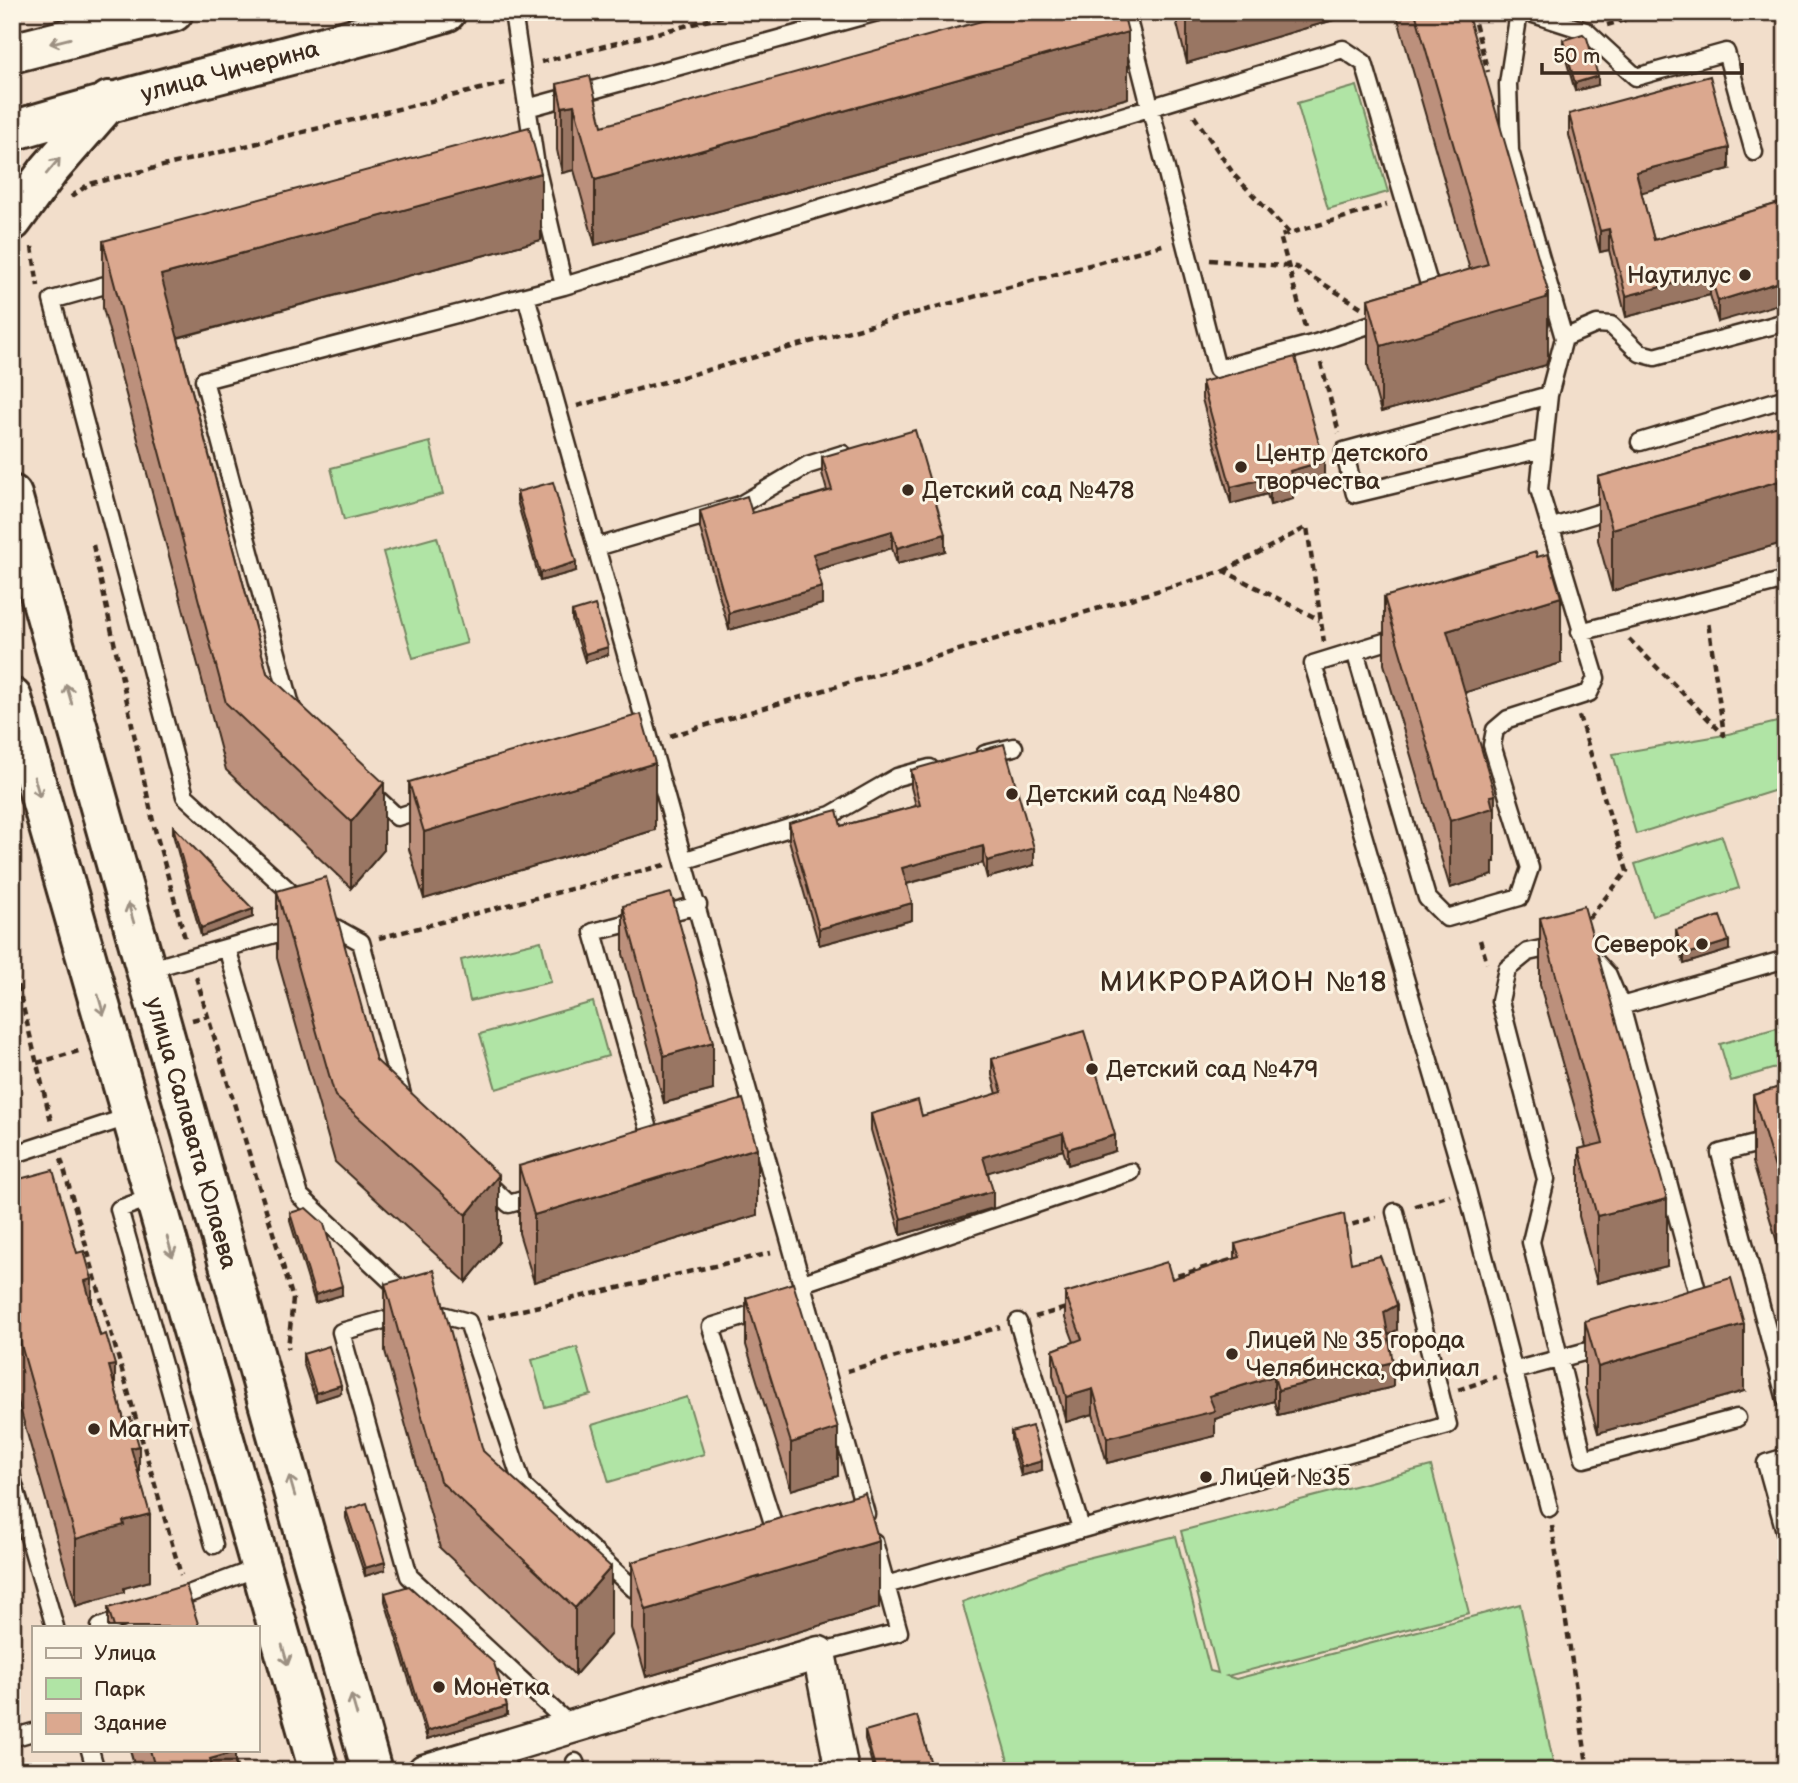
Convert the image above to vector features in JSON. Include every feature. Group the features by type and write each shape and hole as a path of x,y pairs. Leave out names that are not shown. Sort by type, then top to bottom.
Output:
{"street":[{"path":"96,12 161,15"},
{"name":"улица Чичерина","path":"12,131 110,101 327,48 446,12"},
{"path":"12,53 161,15"},
{"path":"22,230 49,170 110,101"},
{"name":"улица Салавата Юлаева","path":"12,495 372,1771"},
{"path":"12,698 19,752 133,1116 319,1771"},
{"path":"19,752 81,736"},
{"path":"133,1116 183,1098"},
{"path":"260,1567 311,1552"},
{"path":"431,1770 504,1760 572,1727 819,1653 842,1771"}],"lane":[{"path":"513,12 527,108 529,168 564,286"},
{"path":"527,108 877,12"},
{"path":"306,733 296,723 204,380 564,286 1149,106 1343,49 1364,63 1429,284 1426,301 1406,312 1313,344 1217,369 1149,106 1126,12"},
{"path":"1355,651 1427,898 1447,918 1520,897 1530,868 1492,745 1494,730 1508,719 1589,693 1596,678 1580,632 1560,588 1550,528 1539,489 1549,395 1564,338 1510,151 1508,84 1519,12"},
{"path":"1527,12 1586,31 1636,77 1727,51 1754,152"},
{"path":"146,274 52,300 185,796 322,920 361,942 405,1104 414,1113"},
{"path":"526,296 597,547 647,743 686,860 793,1248 797,1297 828,1376 862,1525 886,1585 899,1632 819,1653"},
{"path":"1564,338 1597,324 1611,326 1640,354 1655,357 1786,322"},
{"path":"1542,449 1355,494 1344,451 1549,395"},
{"path":"1640,442 1786,398"},
{"path":"597,547 740,505 808,465 857,450"},
{"path":"1550,528 1629,504"},
{"path":"1580,632 1786,580"},
{"path":"1421,631 1313,664 1467,1190 1549,1508"},
{"path":"975,757 1014,747"},
{"path":"686,860 831,815 897,777 948,764"},
{"path":"357,779 397,817 448,802"},
{"path":"658,1163 593,932 698,905"},
{"path":"147,970 322,920"},
{"path":"1704,1319 1621,1006 1608,975 1590,954 1570,942 1528,952 1507,969 1500,1001 1546,1180 1531,1242 1584,1459 1737,1418"},
{"path":"227,948 300,1196 421,1309 468,1322 523,1486 634,1589 661,1582"},
{"path":"1621,1006 1786,959"},
{"path":"12,1155 133,1116"},
{"path":"723,1146 761,1135"},
{"path":"1786,1136 1720,1153 1755,1306 1786,1399"},
{"path":"471,1167 509,1204 558,1190"},
{"path":"780,1548 711,1327 1131,1172"},
{"path":"156,1196 119,1209 214,1545"},
{"path":"886,1585 1448,1425 1395,1212"},
{"path":"421,1309 341,1332 409,1576 572,1727"},
{"path":"1018,1322 1081,1528"},
{"path":"1513,1371 1624,1341"},
{"path":"1786,1457 1766,1463 1786,1535"},
{"path":"12,1478 55,1626"},
{"path":"103,1626 260,1567"},
{"path":"12,1738 32,1732"},
{"path":"91,1752 96,1771"}],"path":[{"path":"67,200 89,184 523,79 538,63 741,12"},
{"path":"1586,31 1653,12"},
{"path":"1182,97 1235,176 1289,233"},
{"path":"1344,451 1280,236 1405,200"},
{"path":"22,230 38,288"},
{"path":"559,411 1183,239"},
{"path":"1188,258 1296,267 1383,320"},
{"path":"647,743 1224,570 1307,527 1327,660"},
{"path":"93,543 153,826 293,1300 287,1355"},
{"path":"1224,570 1320,620"},
{"path":"1613,624 1724,735 1705,600"},
{"path":"1570,942 1627,871 1573,698"},
{"path":"361,942 686,860"},
{"path":"12,962 56,1141 187,1594"},
{"path":"1330,1231 1467,1190"},
{"path":"468,1322 793,1248"},
{"path":"1161,1280 1239,1257"},
{"path":"828,1376 1083,1303"},
{"path":"1440,1396 1513,1371"},
{"path":"1549,1508 1588,1771"},
{"path":"232,1752 237,1771"}],"green space":[{"path":"1357,86 1388,192 1328,209 1297,103"},
{"path":"430,442 443,494 344,520 331,468"},
{"path":"437,537 467,643 413,658 383,552"},
{"path":"1785,720 1786,787 1636,834 1613,754 1724,735"},
{"path":"1722,836 1739,888 1652,916 1635,864"},
{"path":"541,941 551,982 470,1001 461,960"},
{"path":"593,1002 608,1056 496,1089 480,1034"},
{"path":"1777,1028 1786,1065 1731,1081 1720,1044"},
{"path":"577,1347 591,1395 545,1407 532,1360"},
{"path":"687,1397 704,1454 609,1482 592,1425"},
{"path":"1431,1466 1469,1613 1227,1676 1236,1679 1520,1604 1555,1771 1011,1771 962,1602 1067,1563 1176,1536 1210,1671 1218,1673 1181,1531"}],"building":[{"path":"1014,12 1123,12 1128,32 595,180 574,105 562,107 557,84 590,76 602,126"},
{"path":"1415,12 1467,12 1548,291 1546,298 1381,346 1368,299 1488,264"},
{"path":"1583,34 1587,38 1598,76 1575,83 1563,40"},
{"path":"1710,76 1729,148 1636,172 1654,240 1786,201 1786,280 1718,301 1710,274 1626,296 1609,229 1600,231 1569,114"},
{"path":"529,127 541,173 161,275 267,673 384,783 351,822 226,703 103,241"},
{"path":"1295,357 1324,461 1290,471 1293,482 1270,488 1267,478 1231,487 1202,382"},
{"path":"1786,424 1786,479 1612,529 1598,477"},
{"path":"915,430 945,534 897,548 892,531 813,554 822,587 729,613 700,511 747,496 752,513 832,490 822,457"},
{"path":"553,482 576,562 540,573 517,492"},
{"path":"1536,552 1537,557 1548,554 1561,597 1447,631 1495,795 1490,796 1493,808 1450,821 1384,597"},
{"path":"595,605 608,647 585,654 572,612"},
{"path":"641,714 655,763 424,832 409,782"},
{"path":"1004,744 1034,848 987,861 983,846 902,868 912,903 819,929 789,823 837,810 841,826 920,805 911,770"},
{"path":"173,826 253,909 201,928"},
{"path":"326,877 376,1060 499,1175 466,1215 335,1096 277,891"},
{"path":"671,893 713,1042 664,1056 623,906"},
{"path":"1584,906 1667,1199 1597,1216 1579,1149 1603,1143 1540,918"},
{"name":"Северок","path":"1720,916 1729,941 1684,955 1676,930"},
{"path":"1084,1031 1115,1135 1068,1149 1063,1133 983,1157 993,1191 901,1219 871,1114 918,1100 922,1116 1002,1092 992,1059"},
{"path":"1786,1085 1786,1205 1753,1095"},
{"path":"12,1097 20,1122 12,1124"},
{"path":"743,1099 757,1148 534,1215 519,1166"},
{"path":"53,1170 77,1253 84,1251 92,1279 85,1281 100,1336 106,1334 115,1365 109,1366 124,1420 131,1418 139,1446 131,1448 150,1514 76,1539 12,1313 12,1181"},
{"path":"306,1208 324,1224 342,1286 315,1295 290,1213"},
{"name":"Лицей № 35 города Челябинска, филиал","path":"1344,1214 1351,1263 1380,1256 1385,1268 1397,1305 1384,1312 1393,1362 1278,1390 1274,1376 1209,1396 1215,1411 1107,1438 1093,1389 1066,1397 1053,1350 1082,1339 1065,1293 1167,1262 1172,1279 1240,1257 1235,1244"},
{"path":"434,1270 483,1451 611,1567 575,1608 440,1481 385,1284"},
{"path":"1731,1278 1744,1324 1598,1367 1585,1321"},
{"path":"793,1283 838,1428 791,1443 746,1298"},
{"path":"329,1346 341,1385 316,1393 303,1354"},
{"path":"1032,1426 1042,1461 1021,1467 1011,1432"},
{"path":"865,1493 879,1541 646,1610 632,1562"},
{"path":"367,1503 385,1562 365,1568 346,1510"},
{"path":"186,1585 199,1626 114,1626 108,1608"},
{"path":"409,1586 494,1663 507,1706 427,1731 385,1593"},
{"path":"917,1716 933,1771 876,1771 865,1731"},
{"path":"1786,1745 1786,1771 1775,1771"},
{"path":"151,1752 235,1752 210,1759 214,1771 156,1771"},
{"path":"1671,1765 1672,1771 1635,1771"}],"place":[{"name":"Наутилус","path":"1745,275"},
{"name":"Центр детского творчества","path":"1241,467"},
{"name":"Детский сад №478","path":"908,490"},
{"name":"Детский сад №480","path":"1012,794"},
{"name":"Северок","path":"1702,944"},
{"name":"Детский сад №479","path":"1092,1069"},
{"name":"Лицей № 35 города Челябинска, филиал","path":"1232,1354"},
{"name":"Магнит","path":"94,1429"},
{"name":"Лицей №35","path":"1206,1477"},
{"name":"Монетка","path":"439,1687"}],"district":[{"name":"МИКРОРАЙОН №18","path":"1244,981"}]}
